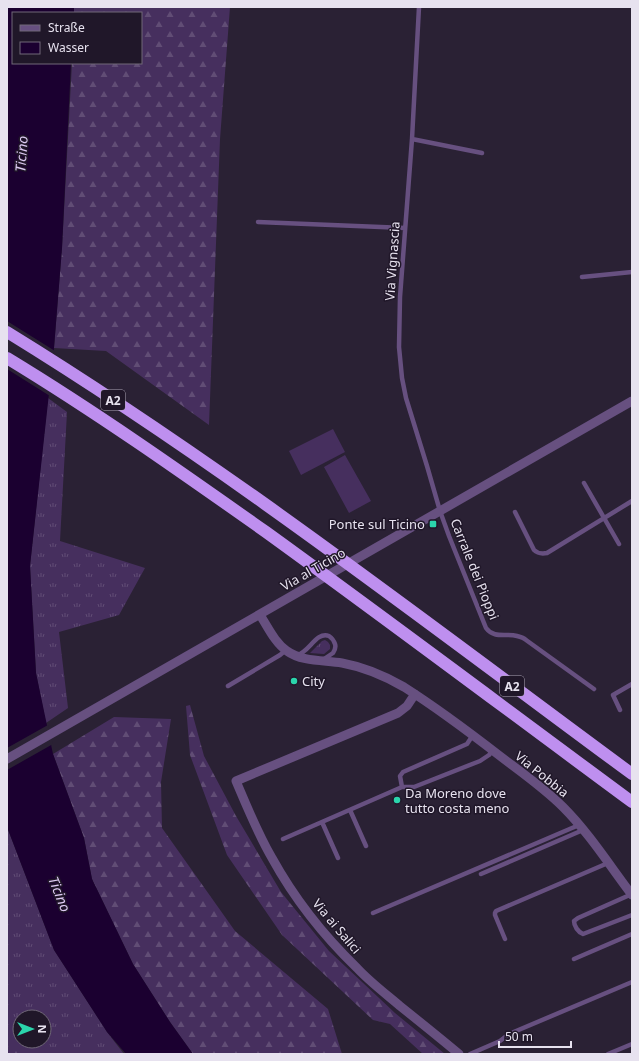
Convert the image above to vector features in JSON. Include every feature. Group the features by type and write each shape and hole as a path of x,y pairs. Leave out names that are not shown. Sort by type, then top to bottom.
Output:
{"highway":[{"name":"A2","path":"7,332 216,470 393,597 632,774"},
{"name":"A2","path":"7,358 112,426 304,559 632,802"},
{"name":"A2","path":"582,766 632,808"}],"street":[{"name":"Via al Ticino","path":"7,759 632,401"},
{"path":"260,615 282,647 289,652"},
{"name":"Via Pobbia","path":"289,652 305,658 353,666 376,673 415,694 473,735 552,797 563,808 581,828 632,895"},
{"name":"Via ai Salici","path":"415,694 407,706 398,713 236,781 257,831 284,878 312,918 357,969 459,1054"}],"lane":[{"name":"Via Vignascia","path":"419,7 412,139 400,297 400,347 402,378 406,398 428,466 440,511"},
{"path":"412,139 482,153"},
{"path":"258,222 405,228"},
{"path":"582,277 632,272"},
{"path":"584,483 618,544"},
{"path":"515,512 534,550 541,554 547,553 632,501"},
{"name":"Carrale dei Pioppi","path":"440,511 486,628 493,634 522,637 594,689"},
{"path":"228,686 289,652 300,654 303,653 320,636 327,636 335,643 335,650 331,656 320,660"},
{"path":"620,710 613,695 632,684"},
{"path":"402,787 400,779 403,772 466,744 473,735"},
{"path":"283,839 402,787 414,787 480,761 489,755 492,750"},
{"path":"350,810 366,846"},
{"path":"322,822 338,858"},
{"path":"481,874 581,828"},
{"path":"374,913 581,828"},
{"path":"505,939 495,915 496,911 608,863"},
{"path":"632,895 578,918 574,921 574,923 579,932 582,934 632,915"},
{"path":"574,959 632,934"},
{"path":"470,1054 500,1041 509,1034 632,982"},
{"path":"608,1054 632,1044"}],"green space":[{"path":"74,7 230,7 220,139 209,425 106,351 54,348 62,248 72,64 142,64 142,12 74,12"},
{"path":"48,398 67,412 60,541 145,568 119,615 59,632 68,708 46,723 36,673 30,566"},
{"path":"333,429 345,452 301,475 289,451"},
{"path":"345,455 371,501 349,513 324,467"},
{"path":"325,640 330,645 330,649 324,654 310,653 322,641"},
{"path":"190,705 204,756 236,816 281,892 329,951 395,1013 445,1054 423,1054 390,1024 373,1020 282,935 227,855 190,755 186,706"},
{"path":"114,717 171,719 161,782 162,828 235,931 328,1009 342,1054 193,1054 170,1022 133,964 92,879 84,838 53,754"},
{"path":"7,827 54,950 107,1032 124,1054 7,1054"},
{"path":"7,1023 12,1035 12,1049 18,1049 20,1054 7,1054"}],"water":[{"name":"Ticino","path":"8,7 74,7 74,12 12,12 12,64 71,64 62,248 54,348 30,566 36,673 53,754 84,838 92,879 133,964 170,1022 193,1054 126,1054 107,1032 54,950 7,827"}],"pier":[{"path":"7,321 55,351 50,396 7,369"},
{"path":"48,725 53,744 7,770 7,748"}],"place":[{"name":"Ponte sul Ticino","path":"433,524"},
{"name":"City","path":"294,681"},
{"name":"Da Moreno dove tutto costa meno","path":"397,800"}]}
